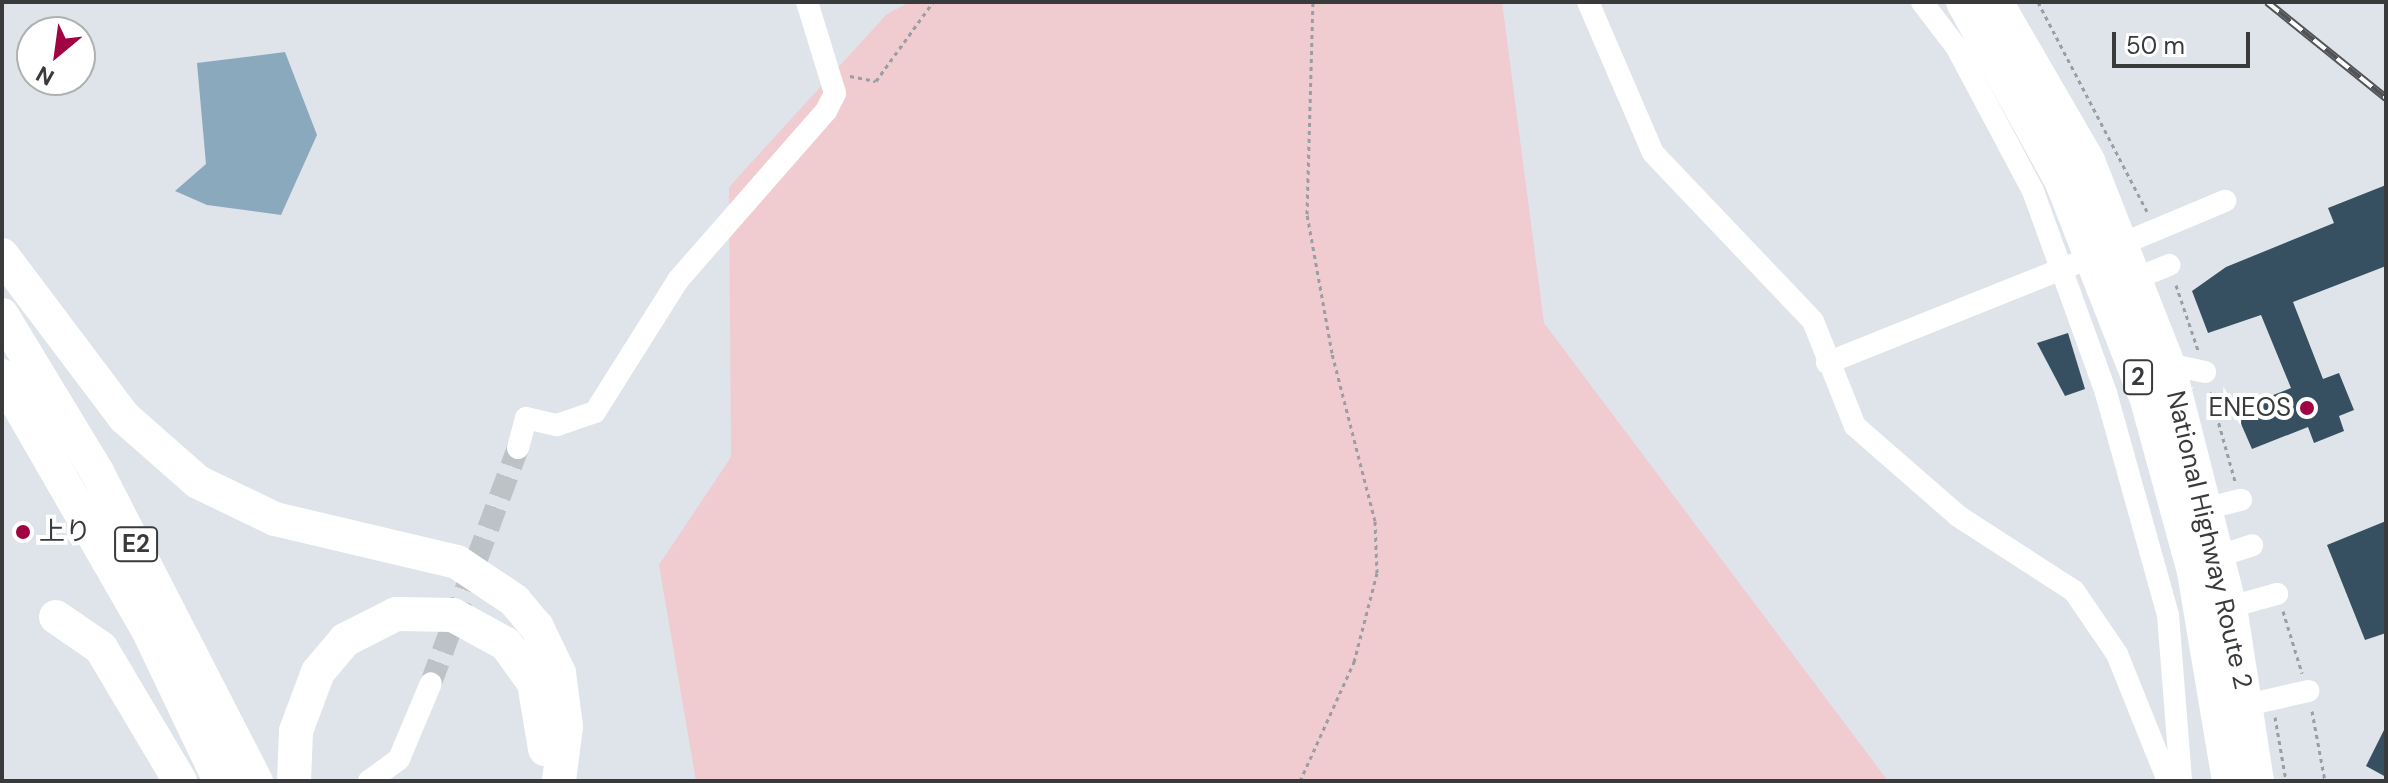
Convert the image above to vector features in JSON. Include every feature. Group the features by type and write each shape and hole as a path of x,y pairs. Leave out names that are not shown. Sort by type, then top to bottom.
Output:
{"highway":[{"name":"National Highway Route 2","path":"1963,2 2109,250 2137,278 2168,364 2208,508 2230,607 2257,781"},
{"name":"National Highway Route 2","path":"1996,2 2088,161 2109,250 2120,323 2194,572 2229,781"},
{"path":"2,255 124,417 198,482 275,519 457,562 514,600 559,673 566,726 559,781"},
{"name":"E2","path":"2,315 97,472 256,781"},
{"name":"E2","path":"2,376 149,632 220,781"},
{"path":"294,781 300,710 328,657 376,621 417,611 473,622 518,657 540,700 540,781"},
{"path":"56,617 101,648 180,781"}],"street":[{"path":"518,448 526,418 577,421 613,392 678,280 826,111 835,93 830,72 810,29 807,2"},
{"path":"1588,2 1653,153 1775,274 1813,321 1827,363 1855,426 1958,516 2074,591 2117,654 2168,781"},
{"path":"1922,2 1999,124 2063,269 2073,315 2106,393 2168,615 2181,781"},
{"path":"1827,363 2225,201"},
{"path":"2137,278 2170,265"},
{"path":"2073,315 2120,323"},
{"path":"2168,364 2205,372"},
{"path":"2208,508 2241,500"},
{"path":"2219,556 2252,545"},
{"path":"2230,607 2277,594"},
{"path":"369,781 399,759 431,683"},
{"path":"2247,705 2308,691"}],"path":[{"path":"830,72 876,81 933,2"},
{"path":"1300,781 1354,662 1377,573 1375,521 1332,353 1307,214 1313,2"}],"shaded area":[{"path":"910,2 1502,2 1544,323 1888,781 696,781 659,565 731,457 729,187 887,14"}],"water":[{"path":"285,52 317,135 281,215 207,205 175,191 206,164 197,63"}],"building":[{"path":"2386,185 2386,266 2293,302 2323,379 2339,373 2354,410 2339,416 2344,431 2314,443 2308,427 2252,449 2235,410 2291,388 2261,315 2208,333 2192,291 2226,267 2334,223 2328,208"},
{"path":"2068,333 2085,389 2065,396 2037,343"},
{"path":"2386,521 2386,633 2365,640 2327,545"},
{"path":"2386,726 2386,777 2366,766"}],"tunnel":[{"path":"431,683 518,448"}],"railway":[{"path":"2267,2 2386,98"}],"place":[{"name":"ENEOS","path":"2307,408"},
{"name":"上り","path":"23,532"}]}
